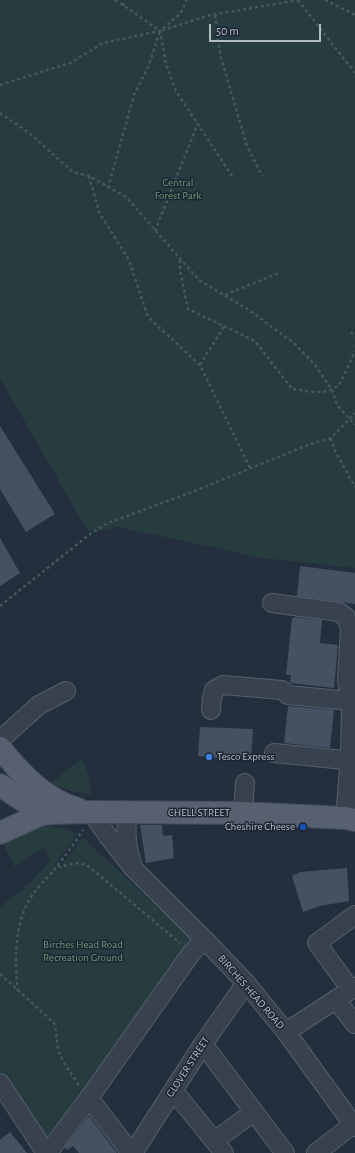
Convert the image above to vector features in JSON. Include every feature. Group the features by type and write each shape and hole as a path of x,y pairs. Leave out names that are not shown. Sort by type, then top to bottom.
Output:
{"main road":[{"path":"0,748 23,775 35,786 53,799 75,808 87,820"},
{"path":"23,775 28,791 31,813"},
{"path":"0,785 31,813"},
{"path":"0,833 31,813"},
{"name":"CHELL STREET","path":"31,813 87,820 128,813 243,813 350,819"}],"street":[{"path":"272,603 339,612 346,617 350,628 347,680 351,707 352,760 350,819"},
{"path":"211,710 214,690 223,685 282,690 288,695 350,701"},
{"path":"0,740 39,705 66,691"},
{"path":"274,753 352,760"},
{"path":"243,813 245,783"},
{"name":"BIRCHES HEAD ROAD","path":"128,813 126,839 133,868"},
{"name":"BIRCHES HEAD ROAD","path":"87,820 108,836 133,868 246,983 286,1032 354,1125"},
{"path":"286,1032 353,988 316,943 355,915"},
{"path":"0,1083 47,1153 89,1098 204,939"},
{"name":"GLOVER STREET","path":"132,1153 203,1044 246,983"},
{"path":"336,1000 355,1024"},
{"path":"203,1044 285,1153"},
{"path":"173,1090 219,1147 254,1112"},
{"path":"89,1098 132,1153"},
{"path":"316,1153 354,1125"}],"path":[{"path":"115,0 160,31 166,64 176,91 234,179"},
{"path":"124,0 124,6"},
{"path":"108,188 134,95 149,65 160,31 180,14 187,0"},
{"path":"0,85 70,63 103,43 160,31 215,15 298,0 355,73"},
{"path":"325,0 355,15"},
{"path":"215,15 220,54 234,102 247,146 262,176"},
{"path":"0,113 28,132 73,172 89,176 126,197 198,280 249,310 295,344 315,365 332,390 337,405 355,425"},
{"path":"155,231 198,123"},
{"path":"89,176 99,212 129,260 148,317 200,365 250,468"},
{"path":"180,259 180,270 188,309 255,341 292,389 323,392 332,390 339,385 355,351"},
{"path":"225,296 280,273"},
{"path":"200,365 224,326"},
{"path":"351,332 355,337"},
{"path":"0,606 90,534 108,523 192,492 308,445 331,438 355,412"},
{"path":"331,438 335,451 355,487"},
{"path":"18,991 16,955 23,914 33,894 58,867 80,835"},
{"path":"58,867 76,863 87,865 192,954"},
{"path":"0,974 54,1023 59,1050 63,1061 89,1098"}],"green space":[{"name":"Central Forest Park","path":"0,0 355,0 355,568 254,557 118,527 98,532 87,530 0,378"},
{"path":"82,758 89,776 90,795 65,789 51,783"},
{"name":"Birches Head Road Recreation Ground","path":"50,826 65,829 77,834 55,865 58,870 83,837 194,942 49,1144 0,1071 0,907 30,883 51,860 43,848 15,867 3,844 42,827"}],"building":[{"path":"0,426 55,514 26,532 0,489"},
{"path":"0,538 20,573 0,586"},
{"path":"300,566 355,573 355,604 297,596"},
{"path":"292,618 322,620 320,643 338,645 334,688 290,683 291,675 286,675"},
{"path":"288,706 334,710 330,748 284,743"},
{"name":"Tesco Express","path":"200,727 253,729 251,757 218,754 217,758 198,756"},
{"path":"140,825 162,825 163,836 172,835 174,858 146,863"},
{"path":"347,868 349,901 320,906 303,912 292,876 300,872"},
{"path":"89,1116 117,1153 79,1153 73,1146 67,1150 65,1147"},
{"path":"10,1132 27,1153 0,1153 0,1140"}],"place":[{"name":"Tesco Express","path":"209,757"},
{"name":"Cheshire Cheese","path":"303,827"}]}
